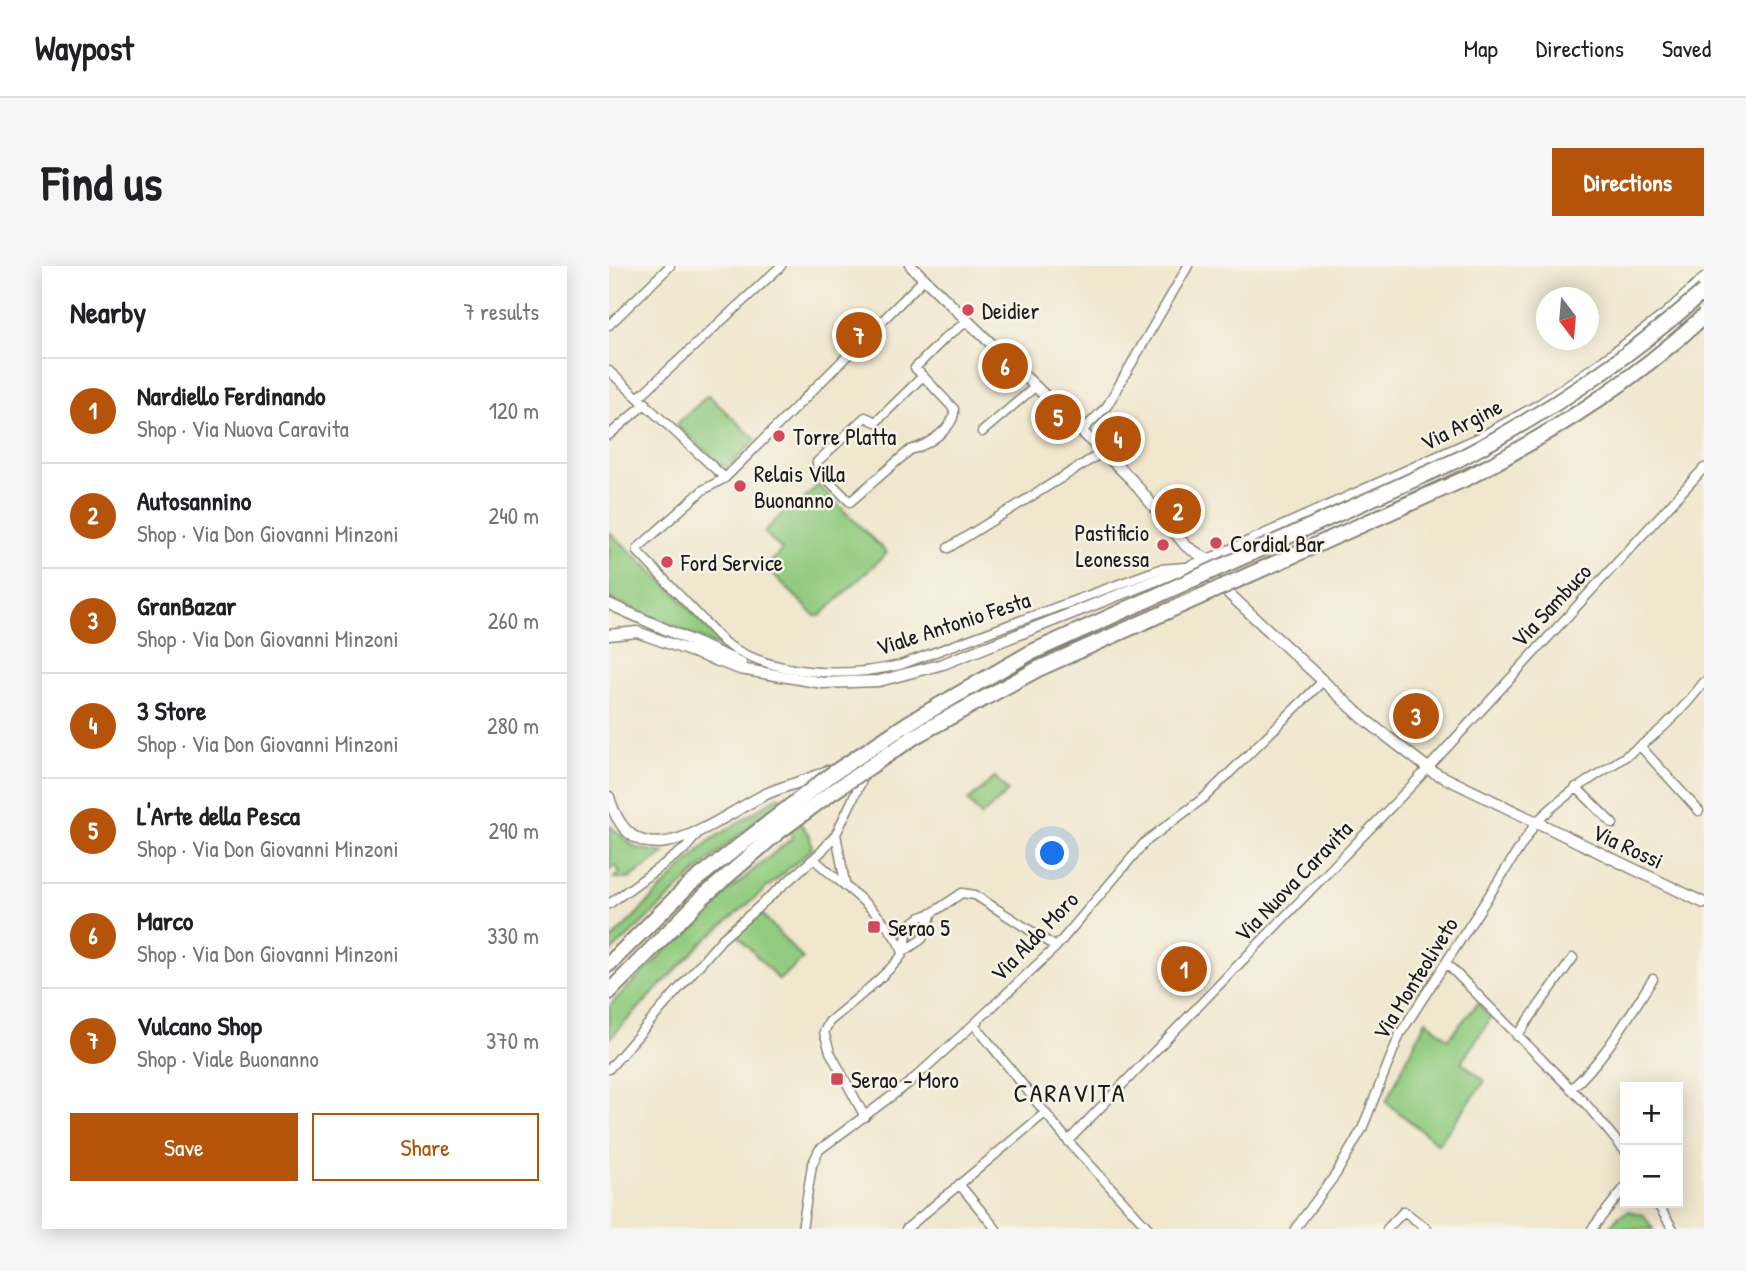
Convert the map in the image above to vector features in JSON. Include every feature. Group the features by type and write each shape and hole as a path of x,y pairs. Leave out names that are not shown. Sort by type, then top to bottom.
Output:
{"highway":[{"path":"609,992 773,828 829,776 910,722 1030,653 1457,460 1521,426 1583,388 1643,345 1704,291"},
{"path":"609,964 689,885 917,735 1038,669 1469,477 1531,444 1620,387 1656,360 1704,316"}],"street":[{"path":"609,325 670,266"},
{"path":"609,435 781,266"},
{"path":"911,266 1131,478 1186,546 1208,560"},
{"path":"1082,431 1107,406 1188,266"},
{"path":"609,371 725,478 925,278"},
{"name":"Via Argine","path":"767,674 848,684 905,675 984,649 1208,560 1492,432 1601,363 1665,315 1704,279"},
{"path":"609,797 621,824 641,840 673,842 698,833 771,792 807,782 881,746 1032,659 1218,579 1525,434 1647,349 1704,299"},
{"path":"923,376 876,422 865,417 817,463 818,470 851,502 910,450 922,447 951,423 954,409 923,376 915,368 946,337 968,321"},
{"path":"982,432 1036,386"},
{"path":"948,548 1103,452"},
{"name":"Via Sambuco","path":"1426,768 1704,468"},
{"name":"Viale Antonio Festa","path":"725,478 703,490 638,548 638,552 697,610 725,643 741,654 769,663 823,671 876,670 900,665 1160,569 1191,567"},
{"path":"1186,546 1191,567"},
{"name":"Via Rossi","path":"1218,579 1237,604 1426,768 1535,824 1704,903"},
{"path":"609,604 767,674"},
{"path":"609,635 637,632 740,669 767,674"},
{"name":"Via Aldo Moro","path":"802,1229 814,1157 909,1083 974,1024 1056,947 1145,842 1205,797 1323,681"},
{"name":"Via Monteoliveto","path":"1295,1229 1350,1152 1399,1034 1447,964 1535,824 1576,787 1640,746 1681,712 1704,682"},
{"path":"609,1069 722,939 811,860 836,834 849,802 881,746"},
{"path":"1640,746 1699,811"},
{"name":"Via Nuova Caravita","path":"1068,1141 1426,768"},
{"path":"1576,787 1613,824"},
{"path":"609,904 686,848 698,833"},
{"path":"836,834 845,883"},
{"path":"811,860 815,860 845,883 894,937 903,951"},
{"path":"903,951 910,926 956,895 969,893 1056,947"},
{"path":"865,1116 829,1052 824,1032 829,1022 903,951 922,939 932,913"},
{"path":"1517,1037 1573,958"},
{"path":"1447,964 1571,1089 1620,1145"},
{"path":"1571,1089 1590,1070 1653,979"},
{"path":"974,1024 1068,1141 1145,1228"},
{"path":"906,1229 1045,1113"},
{"path":"959,1184 996,1229"},
{"path":"1592,1229 1620,1200"},
{"path":"1660,1208 1673,1229"},
{"path":"1387,1229 1403,1211 1427,1229"}],"green space":[{"path":"708,395 756,440 729,467 722,466 676,425"},
{"path":"818,485 887,553 820,616 815,616 766,567 782,550 764,532 791,505 795,508"},
{"path":"609,532 669,586 727,650 609,598"},
{"path":"995,777 1008,792 981,816 968,801"},
{"path":"779,796 810,836 812,849 701,944 609,1039 609,1007 615,1000 704,912 793,837 771,808 713,857 609,954 609,942 708,842"},
{"path":"610,826 636,848 665,853 629,879 614,878 620,872 615,865 609,871"},
{"path":"761,913 803,959 779,980 737,935"},
{"path":"1478,1003 1491,1018 1461,1062 1485,1081 1438,1144 1386,1102 1426,1020 1448,1039"},
{"path":"1629,1211 1644,1215 1653,1229 1608,1229 1620,1215"}],"place":[{"name":"Deidier","path":"968,310"},
{"name":"Vulcano Shop","path":"859,335"},
{"name":"Marco","path":"1005,366"},
{"name":"L'Arte della Pesca","path":"1058,417"},
{"name":"Torre Platta","path":"779,436"},
{"name":"3 Store","path":"1118,439"},
{"name":"Relais Villa Buonanno","path":"740,486"},
{"name":"Autosannino","path":"1178,511"},
{"name":"Cordial Bar","path":"1216,543"},
{"name":"Pastificio Leonessa","path":"1163,545"},
{"name":"Ford Service","path":"667,562"},
{"name":"GranBazar","path":"1416,716"},
{"name":"Serao 5","path":"874,927"},
{"name":"Nardiello Ferdinando","path":"1184,969"},
{"name":"Serao - Moro","path":"837,1079"}],"district":[{"name":"CARAVITA","path":"1070,1092"}]}
